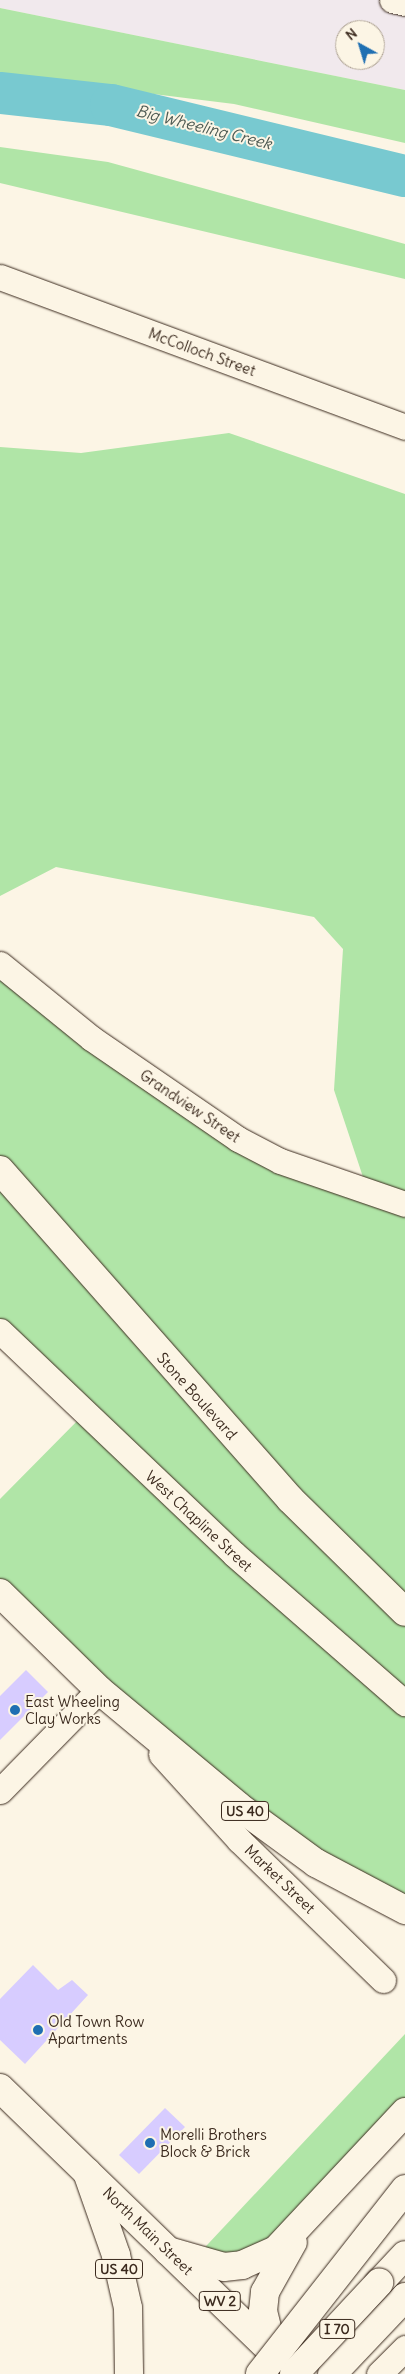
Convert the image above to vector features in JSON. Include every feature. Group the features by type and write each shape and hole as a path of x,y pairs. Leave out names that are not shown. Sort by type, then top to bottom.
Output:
{"main road":[{"name":"Stone Boulevard","path":"0,1170 290,1499 405,1612"},
{"name":"Market Street","path":"0,1593 99,1690 238,1806 316,1863 405,1910"},
{"name":"North Main Street","path":"0,2088 168,2251 266,2363 295,2374"},
{"path":"168,2251 208,2266 242,2265 276,2250 298,2232 405,2112"},
{"name":"US 40","path":"87,2172 116,2255 127,2303 130,2372"},
{"path":"266,2363 405,2189"},
{"path":"266,2363 263,2311 265,2292 298,2232"},
{"name":"I 70","path":"295,2374 405,2255"},
{"name":"I 70","path":"332,2374 401,2301"}],"street":[{"path":"392,0 405,2"},
{"name":"McColloch Street","path":"0,277 405,427"},
{"name":"Grandview Street","path":"0,964 91,1038 238,1139 280,1161 405,1204"},
{"name":"West Chapline Street","path":"0,1332 234,1554 405,1703"},
{"path":"0,1791 99,1690"},
{"name":"Market Street","path":"119,1707 239,1840 383,1980"},
{"path":"379,2374 405,2348"}],"shaded area":[{"path":"0,0 405,0 405,90 0,8"}],"green space":[{"path":"0,8 405,90 405,143 234,104 0,75"},
{"path":"0,147 108,162 405,244 405,279 0,183"},
{"path":"229,433 405,494 405,1910 316,1863 0,1593 0,1499 85,1413 0,1331 0,964 238,1139 367,1189 334,1090 343,949 314,917 56,867 0,896 0,447 81,453"},
{"path":"405,2034 405,2112 276,2250 193,2260"}],"building":[{"name":"East Wheeling Clay Works","path":"26,1670 48,1692 0,1740 0,1696"},
{"path":"33,1965 58,1990 72,1980 88,1995 25,2064 0,2040 0,1999"},
{"name":"Morelli Brothers Block & Brick","path":"165,2108 185,2127 139,2174 119,2155"}],"waterway":[{"name":"Big Wheeling Creek","path":"0,93 111,105 405,176"}],"place":[{"name":"East Wheeling Clay Works","path":"15,1710"},
{"name":"Old Town Row Apartments","path":"38,2030"},
{"name":"Morelli Brothers Block & Brick","path":"150,2143"}]}
